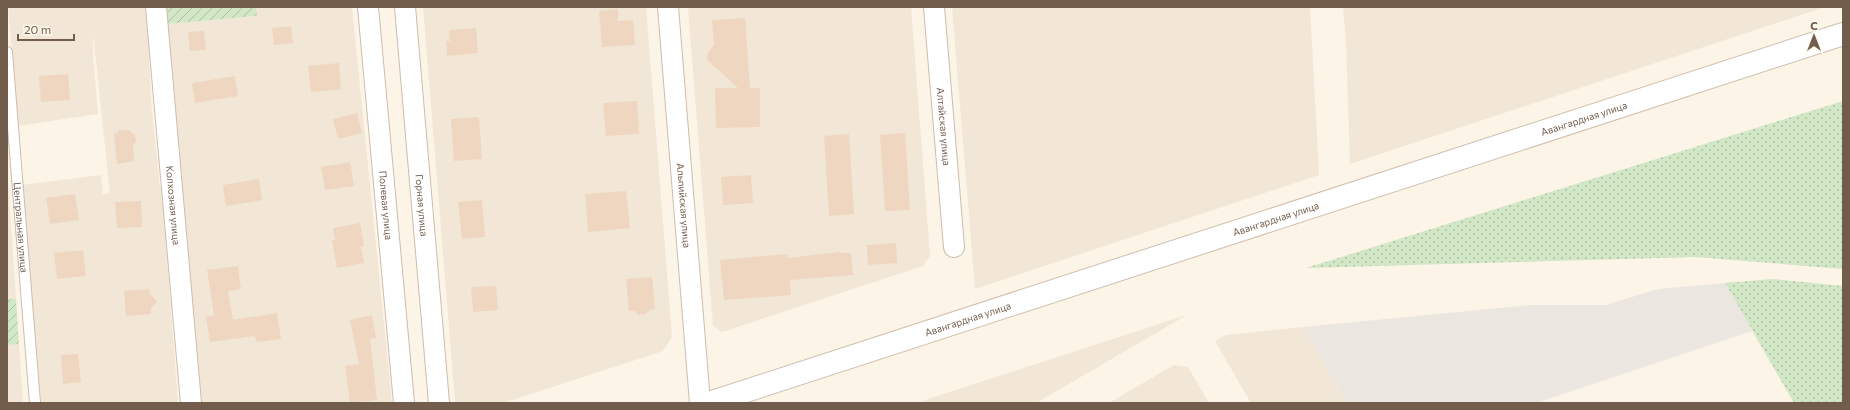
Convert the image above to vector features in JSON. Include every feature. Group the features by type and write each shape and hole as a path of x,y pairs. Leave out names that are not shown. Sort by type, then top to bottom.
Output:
{"main road":[{"name":"Авангардная улица","path":"709,403 1843,34"}],"street":[{"name":"Колхозная улица","path":"156,7 191,403"},
{"name":"Полевая улица","path":"368,7 404,403"},
{"name":"Горная улица","path":"405,7 439,403"},
{"name":"Альпийская улица","path":"668,7 700,403"},
{"name":"Алтайская улица","path":"934,7 954,247"}],"lane":[{"name":"Центральная улица","path":"7,52 35,403"}],"shaded area":[{"path":"8,7 147,7 151,101 160,188 162,188 178,403 39,403 22,185 101,175 103,194 110,193 93,33 93,56 98,114 18,126"},
{"path":"256,7 352,7 392,403 201,403 167,24 256,16"},
{"path":"423,7 646,7 672,337 663,351 503,403 457,403 455,401"},
{"path":"688,7 911,7 930,256 923,266 722,332 713,326"},
{"path":"952,7 1310,7 1319,175 975,289"},
{"path":"1343,7 1825,7 1350,164 1346,42"},
{"path":"7,169 16,299 7,299"},
{"path":"1725,283 1752,331 1536,403 1347,403 1303,327 1531,305 1606,305 1658,289"},
{"path":"1187,315 1036,403 917,403 934,397"},
{"path":"1303,327 1347,403 1251,403 1215,341 1226,335"},
{"path":"19,344 23,402 7,403 7,345"},
{"path":"1174,365 1188,367 1209,403 1109,403"}],"green space":[{"path":"166,7 256,7 257,16 167,24"},
{"path":"1843,101 1843,269 1696,257 1306,268"},
{"path":"1773,279 1843,286 1843,403 1794,403 1725,283"},
{"path":"7,299 16,299 19,344 7,345"}],"building":[{"path":"618,9 618,21 633,20 635,45 602,47 599,11"},
{"path":"745,18 750,88 760,88 760,127 716,128 715,88 738,88 707,60 707,54 714,45 712,20"},
{"path":"291,26 293,43 274,45 272,28"},
{"path":"476,28 478,53 447,56 446,41 450,41 449,30"},
{"path":"204,31 206,50 190,51 188,32"},
{"path":"339,63 341,89 311,92 308,66"},
{"path":"68,74 70,100 41,102 39,76"},
{"path":"235,76 238,96 195,103 192,83"},
{"path":"637,101 639,134 606,136 603,103"},
{"path":"357,113 362,133 338,139 333,119"},
{"path":"479,117 482,159 454,161 451,119"},
{"path":"118,130 129,130 135,135 136,142 133,144 134,161 117,164 114,134 118,133"},
{"path":"905,133 910,210 885,211 880,135"},
{"path":"849,134 854,214 829,216 824,136"},
{"path":"350,162 354,186 325,190 321,167"},
{"path":"751,175 753,203 723,205 721,177"},
{"path":"259,179 262,200 226,206 223,185"},
{"path":"626,191 630,228 588,232 585,194"},
{"path":"75,194 79,220 50,224 46,198"},
{"path":"482,200 485,237 462,239 458,202"},
{"path":"141,201 142,227 117,228 115,202"},
{"path":"360,223 364,246 361,247 364,263 337,268 332,240 335,240 333,228"},
{"path":"896,243 897,263 868,265 867,245"},
{"path":"83,250 86,276 57,279 54,253"},
{"path":"840,252 851,253 853,275 790,280 791,295 724,300 720,260 787,254 788,258"},
{"path":"238,266 241,289 228,291 233,320 277,313 281,339 256,342 255,336 210,342 206,317 214,315 207,270"},
{"path":"652,277 655,309 639,315 634,311 629,311 626,279"},
{"path":"496,286 498,310 473,312 471,287"},
{"path":"149,289 150,294 157,301 151,309 151,314 126,316 124,291"},
{"path":"372,315 376,338 370,339 377,400 350,403 345,366 359,364 350,320"},
{"path":"78,354 81,382 63,384 61,355"}]}
